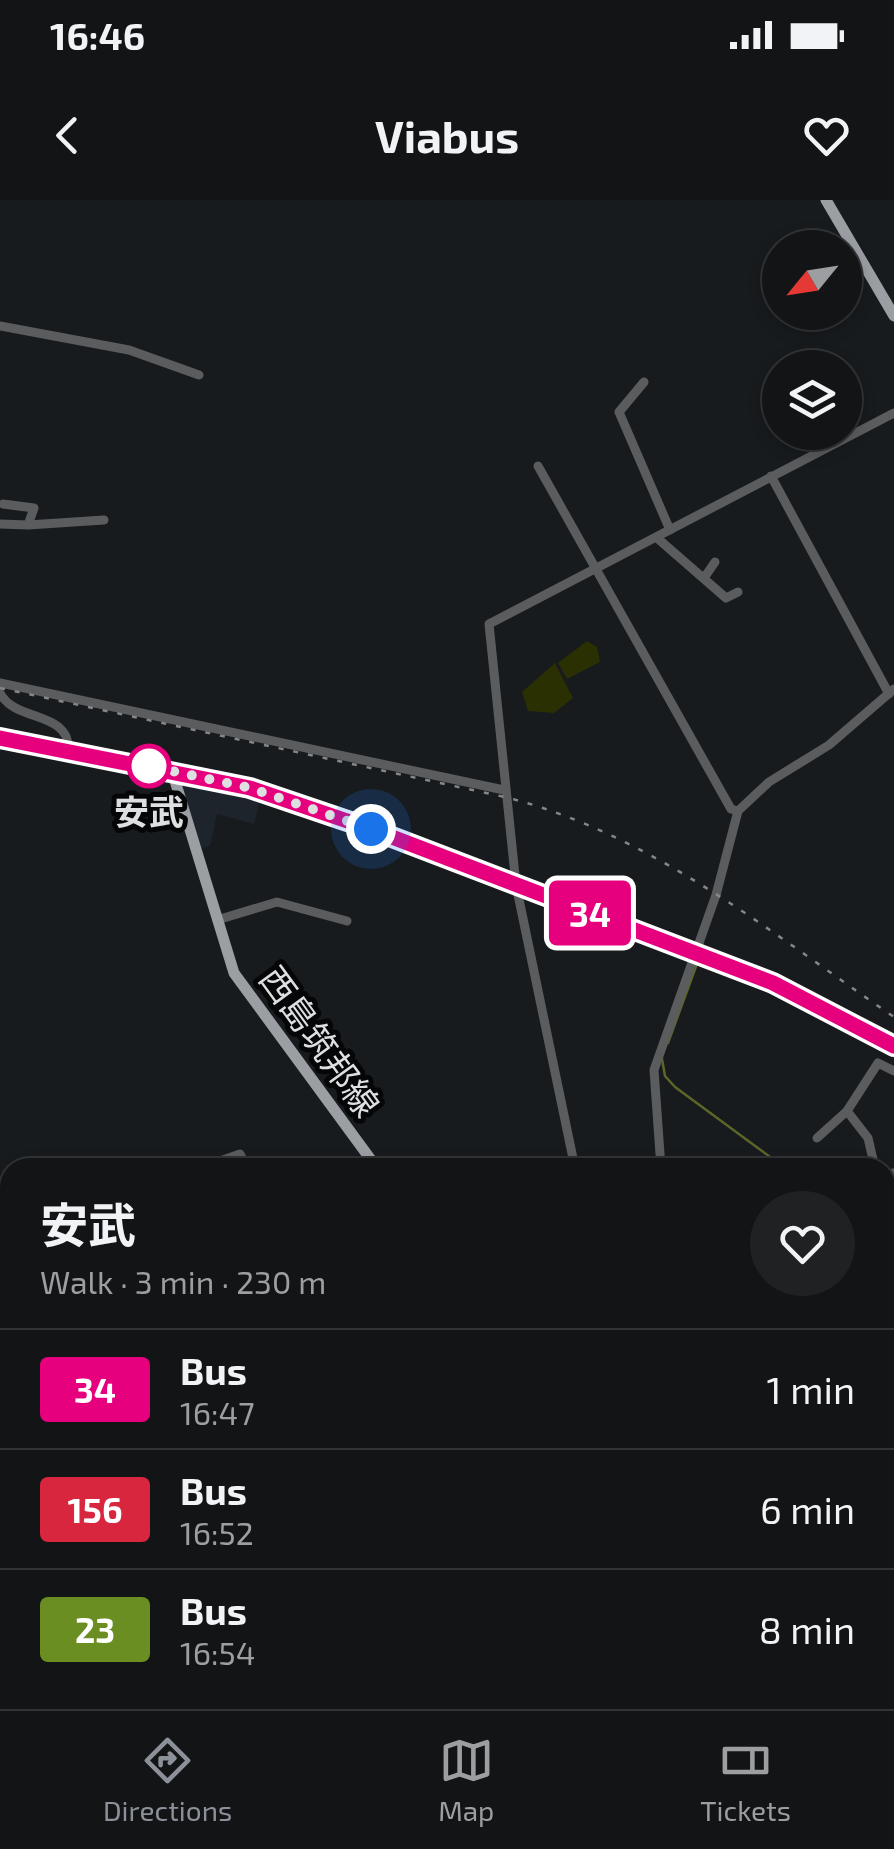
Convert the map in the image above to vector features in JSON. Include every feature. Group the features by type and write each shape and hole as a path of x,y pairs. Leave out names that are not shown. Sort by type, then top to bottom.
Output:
{"main road":[{"path":"826,200 894,316"},
{"path":"0,738 250,788 773,983 894,1046"},
{"name":"西島筑邦線","path":"172,771 234,972 253,1004 369,1158"}],"street":[{"path":"0,326 128,350 199,375"},
{"path":"644,382 619,412 670,530"},
{"path":"573,1158 516,886 489,624 894,413"},
{"path":"538,466 731,809 738,811"},
{"path":"660,1158 654,1070 696,953 738,811 769,782 829,745 891,691 770,476"},
{"path":"3,504 34,508 28,525"},
{"path":"0,524 104,520"},
{"path":"656,537 726,598 738,592"},
{"path":"704,578 715,562"},
{"path":"0,683 504,790"},
{"path":"0,693 13,708 62,727 69,738 68,750"},
{"path":"216,920 276,902 348,921"},
{"path":"817,1138 846,1111 878,1063 894,1071"},
{"path":"846,1111 868,1138 873,1158"}],"shaded area":[{"path":"178,781 260,799 254,824 217,814 210,846 198,849"}],"green space":[{"path":"587,641 597,647 600,662 567,679 558,663"},
{"path":"555,663 573,698 554,713 528,711 522,692"}],"waterway":[{"path":"668,1043 698,961"},
{"path":"662,1059 665,1076 675,1087 771,1158"}],"railway":[{"path":"0,688 505,797 559,814 610,835 708,889 894,1017"}],"bus line":[{"name":"34","path":"0,738 250,788 371,829 773,983 894,1046"}],"place":[{"name":"安武","path":"149,766"}],"route":[{"path":"149,766 144,765 250,788 371,829"}]}
